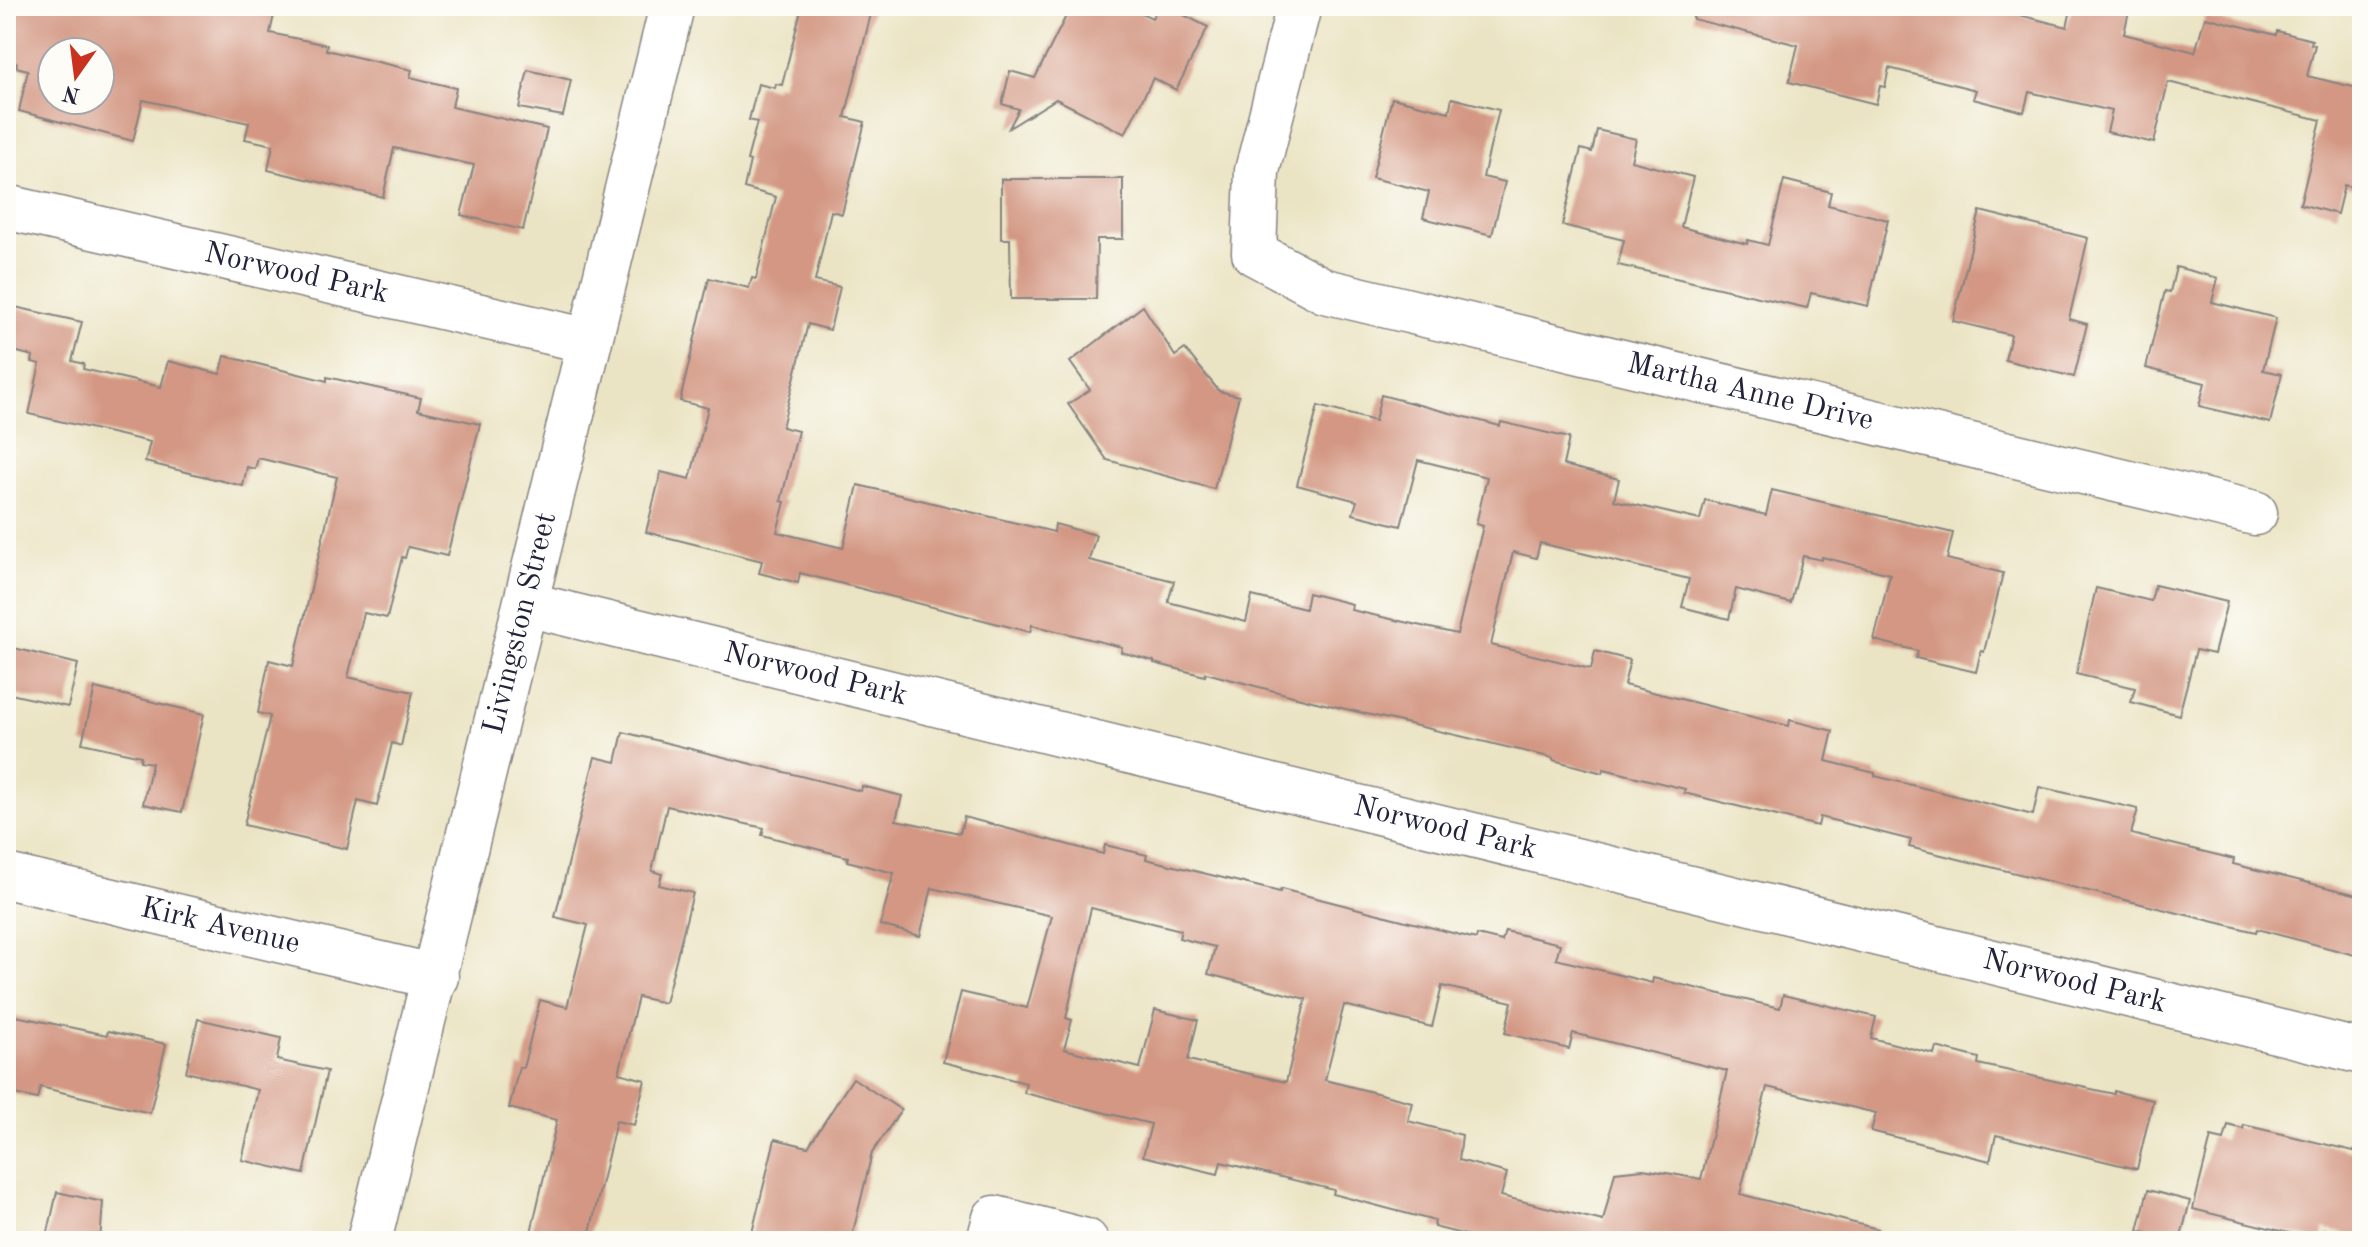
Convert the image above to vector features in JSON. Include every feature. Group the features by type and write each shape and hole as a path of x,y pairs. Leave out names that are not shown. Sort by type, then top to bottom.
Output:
{"street":[{"name":"Livingston Street","path":"369,1241 672,6"},
{"name":"Martha Anne Drive","path":"1299,6 1257,171 1254,253 1325,291 2255,513"},
{"name":"Norwood Park","path":"6,207 589,341"},
{"name":"Norwood Park","path":"526,604 2362,1052"},
{"name":"Kirk Avenue","path":"6,876 436,977"},
{"path":"992,1230 1086,1241"}],"building":[{"path":"6,6 276,6 270,33 327,45 326,50 412,70 410,77 456,88 452,107 547,129 523,230 461,215 474,165 394,148 383,197 268,170 273,145 245,139 249,123 143,100 133,141 38,116 116,116 116,36 36,36 36,115 19,111 28,70 16,67 17,63 6,61"},
{"path":"802,6 873,6 845,117 865,122 842,214 831,211 815,281 840,287 830,330 808,324 782,427 798,431 777,532 843,548 858,485 1054,532 1055,524 1096,535 1089,560 1174,581 1168,602 1246,622 1252,596 1305,609 1308,593 1352,604 1351,610 1457,634 1483,526 1476,524 1487,477 1418,460 1401,526 1353,514 1357,501 1297,485 1318,406 1375,421 1381,395 1500,426 1501,422 1569,438 1563,465 1619,479 1614,500 1700,520 1705,500 1766,515 1772,490 1953,533 1947,559 2003,573 1984,652 1981,651 1976,672 1916,658 1918,651 1874,640 1890,574 1822,557 1822,560 1803,556 1791,603 1736,589 1729,619 1682,607 1689,579 1540,543 1536,558 1513,552 1491,645 1591,669 1595,651 1630,660 1624,685 1789,726 1790,720 1833,731 1826,761 1875,773 1875,776 2033,815 2039,787 2138,809 2131,834 2234,859 2233,864 2362,896 2362,957 2257,929 2256,932 1909,847 1911,840 1820,817 1818,826 1684,793 1685,789 1604,769 1603,773 1206,673 1205,676 1121,652 1122,647 1032,625 1030,632 800,573 798,583 759,573 762,561 646,532 661,472 690,479 708,408 680,401 709,278 749,288 752,278 756,279 776,197 744,188 750,161 747,160 757,122 749,120 758,84 775,88 776,84 782,85"},
{"path":"1071,6 1127,6 1152,18 1158,6 1166,6 1208,27 1176,90 1153,78 1125,134 1056,99 1009,128 1019,109 1002,104 1010,71 1035,78"},
{"path":"1694,6 1984,6 2067,27 2072,6 2130,6 2124,34 2195,52 2205,17 2276,35 2277,31 2312,40 2311,44 2315,45 2307,76 2362,89 2362,190 2344,185 2337,214 2300,204 2321,120 2168,82 2154,143 2107,132 2112,111 2029,92 2024,112 1973,99 1976,90 1889,68 1885,87 1880,86 1876,104 1789,82 1798,45 1693,19"},
{"path":"528,70 571,80 563,116 519,108"},
{"path":"1392,98 1449,112 1452,98 1499,110 1483,177 1505,182 1492,235 1423,218 1429,192 1372,178"},
{"path":"1597,130 1636,139 1631,161 1693,177 1681,227 1747,244 1748,240 1768,245 1784,180 1831,192 1828,205 1888,220 1868,306 1811,293 1807,308 1618,265 1624,240 1562,225 1581,149 1592,152"},
{"path":"1001,179 1123,179 1123,239 1097,239 1096,299 1011,299 1010,239 1001,239"},
{"path":"1980,211 2088,238 2069,319 2087,324 2074,377 2005,360 2011,335 1953,321"},
{"path":"2176,267 2218,278 2212,302 2276,318 2263,370 2282,374 2270,423 2199,406 2205,383 2146,368 2165,291 2170,292"},
{"path":"6,305 82,322 72,361 84,364 83,369 161,387 168,361 220,374 225,356 327,381 327,377 421,398 418,410 480,424 447,556 408,547 405,558 402,557 387,618 364,613 348,677 413,692 401,746 392,743 377,806 358,801 347,849 244,825 270,716 258,713 269,660 293,666 337,477 258,458 255,469 247,467 243,486 145,462 150,442 29,414 40,364 32,362 33,356 6,349"},
{"path":"1143,306 1175,356 1185,349 1219,391 1239,396 1214,489 1107,460 1068,404 1090,390 1070,362"},
{"path":"2155,585 2227,602 2214,654 2196,650 2179,715 2131,702 2135,688 2076,674 2096,588 2151,601"},
{"path":"6,646 78,664 68,707 6,693"},
{"path":"95,688 204,714 182,812 143,804 152,763 140,761 141,756 82,743"},
{"path":"623,732 861,791 862,786 902,796 896,820 960,833 964,817 1103,854 1105,845 1147,855 1146,859 1280,892 1281,889 1476,939 1477,935 1502,941 1505,931 1560,944 1556,959 1652,983 1653,978 1780,1008 1783,995 1876,1017 1871,1038 1934,1054 1936,1047 1979,1058 1978,1064 2153,1100 2137,1169 1996,1135 1990,1161 1871,1131 1876,1113 1767,1087 1740,1194 1878,1229 1876,1241 1489,1241 1434,1227 1435,1221 1333,1194 1334,1190 1221,1162 1218,1174 1143,1156 1151,1124 1024,1093 1026,1083 943,1062 961,992 1027,1008 1052,916 932,888 920,936 880,925 894,873 847,861 848,857 762,835 764,828 667,806 652,871 662,874 659,885 693,893 665,1003 638,997 619,1073 645,1080 634,1125 616,1121 588,1241 529,1241 557,1120 509,1108 519,1067 523,1068 540,1000 567,1007 588,925 555,917 595,757 616,762","holes":["1091,908 1181,930 1179,938 1215,947 1208,974 1306,999 1286,1082 1188,1060 1198,1020 1155,1010 1140,1068 1064,1049 1072,1020 1066,1018","1442,986 1512,1002 1505,1033 1569,1049 1573,1033 1727,1071 1701,1179 1643,1169 1615,1172 1603,1221 1501,1196 1507,1173 1459,1160 1462,1135 1408,1121 1412,1102 1325,1080 1344,1005 1432,1027"]},
{"path":"6,1014 166,1044 150,1113 40,1087 37,1099 6,1092"},
{"path":"198,1019 281,1038 277,1060 327,1071 304,1174 242,1160 258,1090 186,1072"},
{"path":"853,1078 901,1110 872,1153 851,1241 750,1241 775,1139 808,1147"},
{"path":"2228,1125 2243,1129 2244,1125 2362,1153 2362,1238 2324,1229 2321,1241 2193,1209 2211,1137 2224,1140"},
{"path":"2148,1190 2190,1201 2180,1241 2138,1231"},
{"path":"57,1192 103,1202 100,1241 46,1241"}]}
